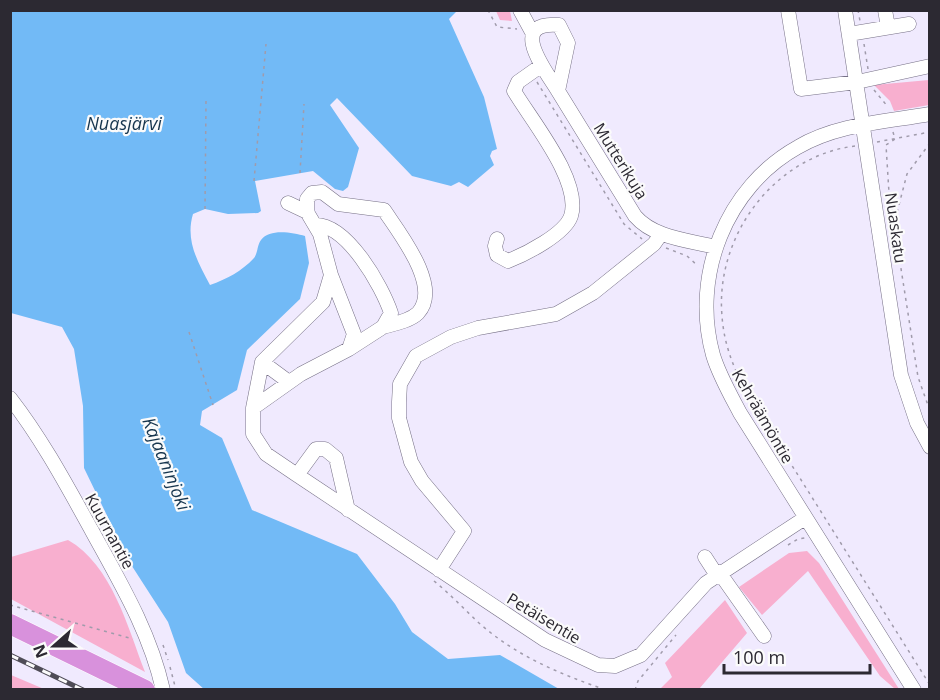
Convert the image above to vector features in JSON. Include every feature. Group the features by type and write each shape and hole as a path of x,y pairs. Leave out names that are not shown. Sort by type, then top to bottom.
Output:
{"highway":[{"path":"10,624 142,688"}],"street":[{"name":"Mutterikuja","path":"520,10 531,31 531,45 542,65 635,216 643,225 661,234 715,247"},
{"path":"788,10 801,89 857,82 930,66"},
{"name":"Nuaskatu","path":"845,10 901,375 917,423 930,447"},
{"path":"885,10 888,27"},
{"path":"531,31 550,24 559,24 568,43 558,91"},
{"path":"849,34 909,24"},
{"path":"498,239 495,246 497,255 508,261 527,254 549,238 566,225 571,215 572,204 568,183 554,153 514,92 518,82 542,65"},
{"name":"Kehräämöntie","path":"914,690 740,413 718,371 708,333 707,298 715,247 727,219 750,185 773,164 798,147 840,129 930,114"},
{"path":"253,408 289,382 349,349 383,327 417,315 426,301 427,286 407,246 384,210 338,204 322,192 312,193 307,199 307,212 320,234 331,274 354,334 349,349"},
{"path":"288,203 307,212"},
{"path":"315,225 324,225 349,242 368,269 385,295 391,313 383,327"},
{"path":"433,573 464,531 422,482 411,462 399,418 399,402 400,384 416,356 451,337 469,331 556,314 593,293 654,244 661,234"},
{"path":"289,382 262,362 323,302 331,274"},
{"name":"Petäisentie","path":"262,362 253,408 253,434 258,444 287,470 348,510 433,573 545,640 585,661 615,666 640,655 718,573 805,518"},
{"name":"Kuurnantie","path":"11,400 45,449 137,614 149,643 163,690"},
{"path":"297,475 316,449 325,449 336,458 348,510"},
{"path":"705,556 764,636"}],"path":[{"path":"489,10 497,27 531,31"},
{"path":"254,181 266,44"},
{"path":"205,209 206,101"},
{"path":"300,174 304,104"},
{"path":"930,132 839,148 806,160 786,172 752,209 731,249 724,274 722,315 730,357 747,394 930,685"},
{"path":"930,144 907,174 894,224 918,377 930,411"},
{"path":"189,332 213,405"},
{"path":"433,573 479,623 522,655 546,668 606,690"},
{"path":"10,605 163,646 176,690"}],"shaded area":[{"path":"496,11 510,11 512,21 500,20"},
{"path":"929,80 929,105 894,111 890,101 874,85"},
{"path":"68,540 83,551 107,581 125,617 145,672 11,599 11,557"},
{"path":"807,551 819,563 899,689 895,689 880,676 808,571 762,615 739,587 789,553"},
{"path":"725,600 747,633 699,689 660,689 672,677 665,663"},
{"path":"11,675 44,689 11,689"}],"water":[{"name":"Nuasjärvi","path":"10,11 457,11 449,19 484,97 497,149 492,151 490,156 494,165 468,187 459,182 451,186 412,176 337,98 330,105 359,148 348,187 343,191 335,189 313,171 255,181 261,211 258,213 228,214 205,209 193,214 191,233 194,251 210,285 244,267 254,258 261,240 270,234 282,232 305,236 309,263 300,299 247,350 237,390 202,411 200,425 222,438 252,510 357,554 395,604 412,632 448,659 500,655 559,689 205,690 186,673 168,622 130,563 84,468 83,406 74,349 62,327 11,313"}],"railway":[{"path":"10,655 83,690"}],"water label":[{"name":"Kajaaninjoki","path":"166,464"}]}
